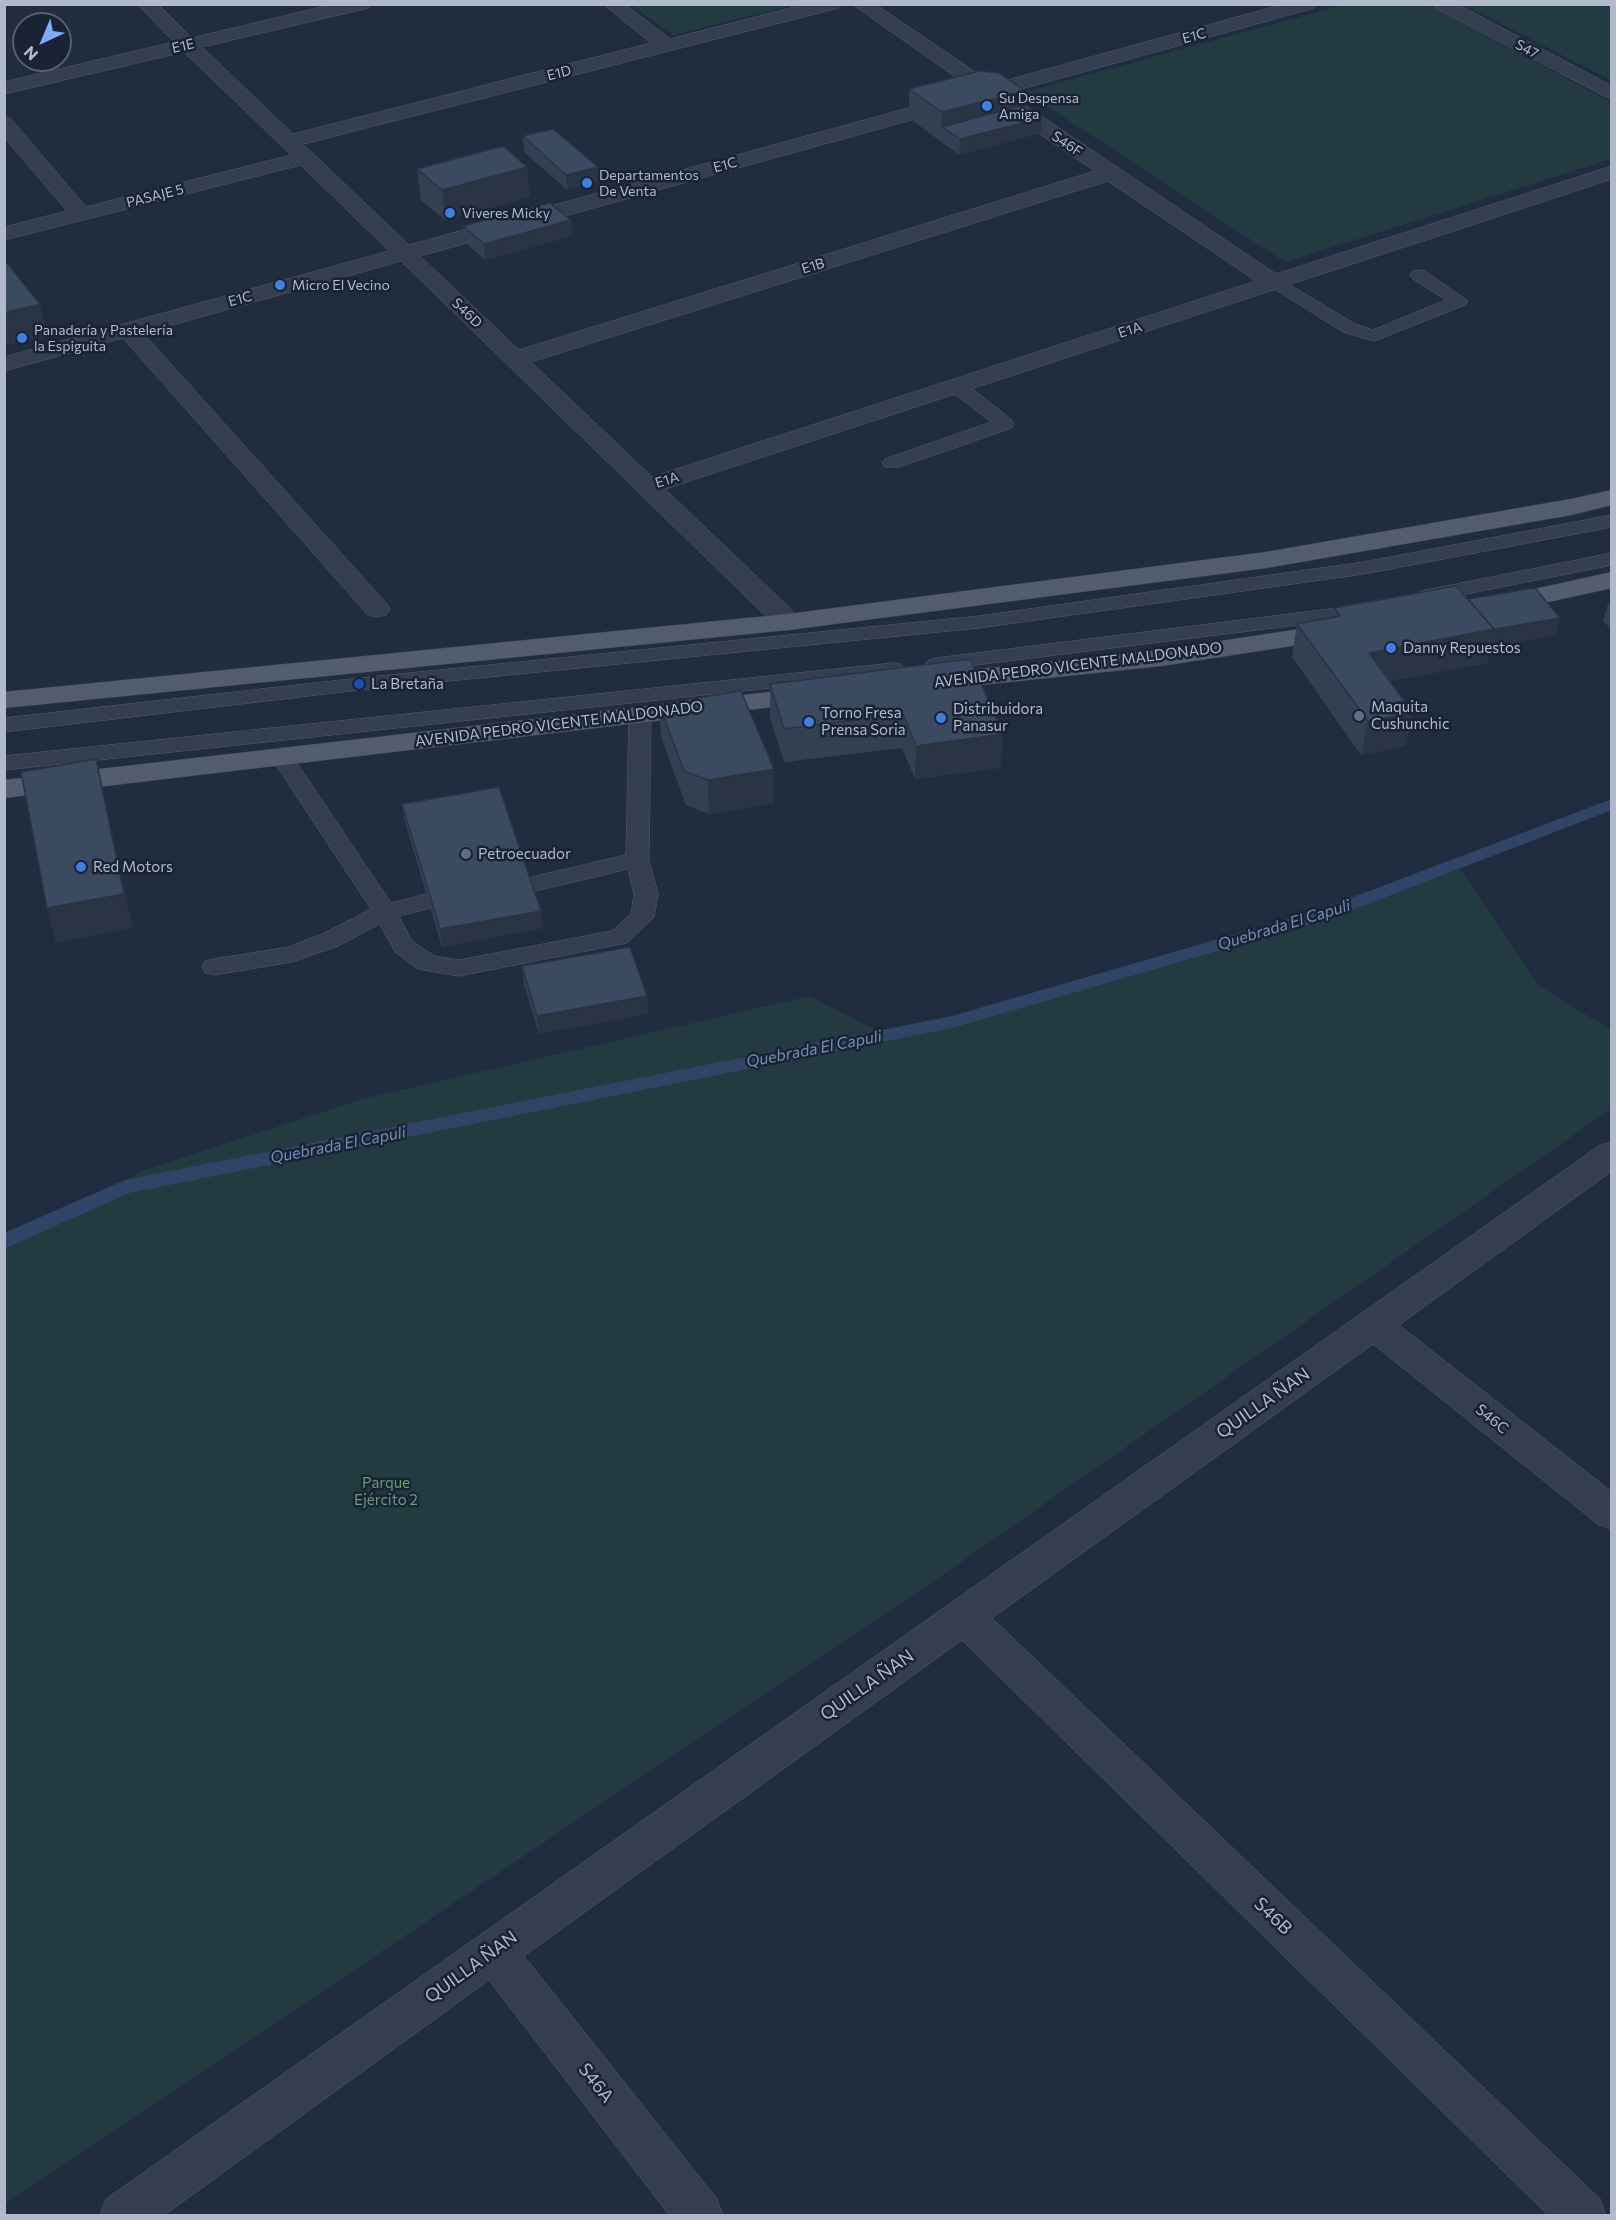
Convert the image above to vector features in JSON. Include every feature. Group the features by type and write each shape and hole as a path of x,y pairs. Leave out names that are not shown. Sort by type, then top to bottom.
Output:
{"main road":[{"path":"4,700 788,622 1266,560 1571,507 1611,497"},
{"path":"1417,608 1481,609 1611,580"},
{"name":"AVENIDA PEDRO VICENTE MALDONADO","path":"4,789 640,714 1161,658 1387,613"}],"street":[{"name":"S46D","path":"146,4 788,622"},
{"name":"E1E","path":"4,88 361,4"},
{"path":"612,4 667,46"},
{"name":"E1D","path":"288,141 831,4"},
{"name":"S46F","path":"861,4 1274,283"},
{"name":"E1C","path":"4,364 1307,4"},
{"name":"S47","path":"1442,4 1611,94"},
{"path":"4,123 82,214"},
{"name":"PASAJE 5","path":"4,234 305,159"},
{"name":"E1A","path":"647,487 1611,172"},
{"name":"E1B","path":"515,359 1111,173"},
{"path":"128,330 377,609"},
{"name":"QUILLA ÑAN","path":"123,2216 1611,1154"},
{"name":"S46C","path":"1373,1324 1611,1514"},
{"name":"S46B","path":"964,1616 1583,2216"},
{"name":"S46A","path":"493,1952 700,2216"}],"lane":[{"path":"1274,283 1348,328 1374,336 1458,301 1419,275"},
{"path":"892,463 1005,424 958,387"},
{"path":"4,725 359,684 980,622 1364,568 1611,521"},
{"path":"1417,608 1611,559"},
{"path":"4,763 593,699 880,671 1329,615 1387,613"},
{"path":"281,756 385,912 403,946 427,963 459,968 619,937 642,917 646,894 637,860 640,714"},
{"path":"527,885 637,860"},
{"path":"214,968 292,954 330,940 385,912 430,901"}],"green space":[{"path":"1347,4 1428,5 1611,102 1611,159 1285,262 1025,92"},
{"path":"631,5 795,5 673,35"},
{"path":"1464,5 1611,5 1611,80"},
{"name":"Parque Ejército 2","path":"1456,863 1539,986 1611,1030 1611,1109 928,1585 5,2204 5,1240 146,1170 362,1099 810,996 885,1035 1325,914"}],"building":[{"path":"980,71 999,73 1025,91 942,112 909,89"},
{"path":"1024,105 1042,118 960,139 942,127"},
{"path":"553,129 598,167 566,175 523,136"},
{"path":"503,146 527,167 442,190 417,169"},
{"path":"550,203 571,220 484,244 463,226"},
{"path":"4,262 6,262 40,304 4,313"},
{"path":"1456,586 1494,629 1369,653 1413,713 1368,721 1297,624 1340,616 1334,608"},
{"path":"1535,588 1560,618 1489,630 1494,629 1468,599"},
{"path":"970,659 1003,734 916,746 903,714 784,729 770,684"},
{"path":"741,691 774,769 708,780 684,771 659,704"},
{"name":"Red Motors","path":"96,759 124,894 47,908 21,772"},
{"name":"Petroecuador","path":"499,787 541,911 440,929 402,804"},
{"path":"630,947 647,996 537,1016 522,966"}],"waterway":[{"name":"Quebrada El Capuli","path":"4,1242 125,1187 952,1022 1325,914 1612,804"}],"place":[{"name":"Su Despensa Amiga","path":"987,106"},
{"name":"Departamentos De Venta","path":"587,183"},
{"name":"Viveres Micky","path":"450,213"},
{"name":"Micro El Vecino","path":"280,285"},
{"name":"Panadería y Pastelería la Espiguita","path":"22,338"},
{"name":"Danny Repuestos","path":"1391,648"},
{"name":"La Bretaña","path":"359,684"},
{"name":"Maquita Cushunchic","path":"1359,716"},
{"name":"Distribuidora Panasur","path":"941,718"},
{"name":"Torno Fresa Prensa Soria","path":"809,722"},
{"name":"Petroecuador","path":"466,854"},
{"name":"Red Motors","path":"81,867"}]}
